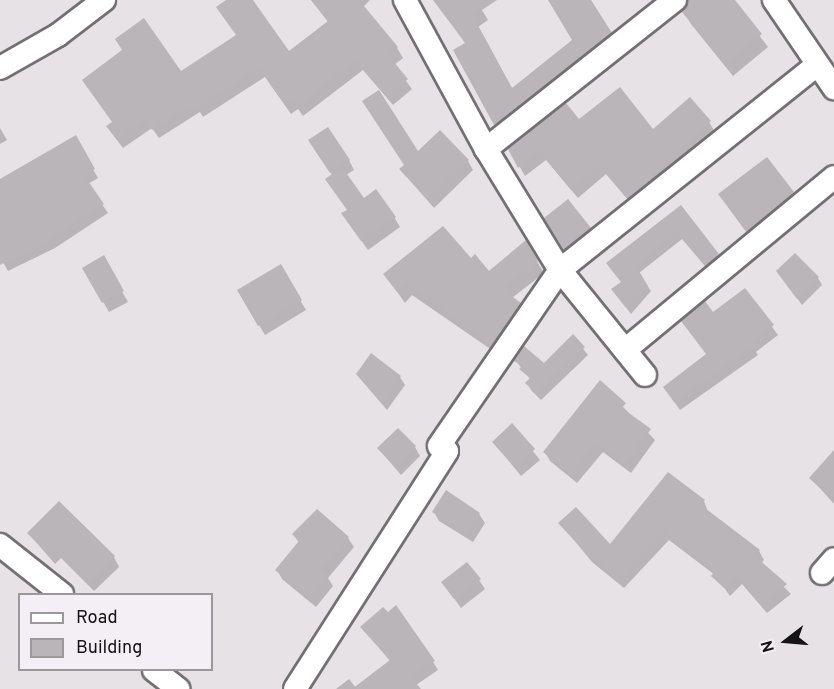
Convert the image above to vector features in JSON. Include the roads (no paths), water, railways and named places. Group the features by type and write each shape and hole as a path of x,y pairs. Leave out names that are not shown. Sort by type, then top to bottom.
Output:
{"street":[{"path":"0,68 58,35 104,0"},
{"path":"405,0 486,149 560,270 645,375"},
{"path":"486,149 675,0"},
{"path":"774,0 834,88"},
{"path":"295,689 447,451 439,446 560,270 818,65"},
{"path":"625,350 834,177"},
{"path":"0,545 61,593"},
{"path":"156,671 178,689"}]}
